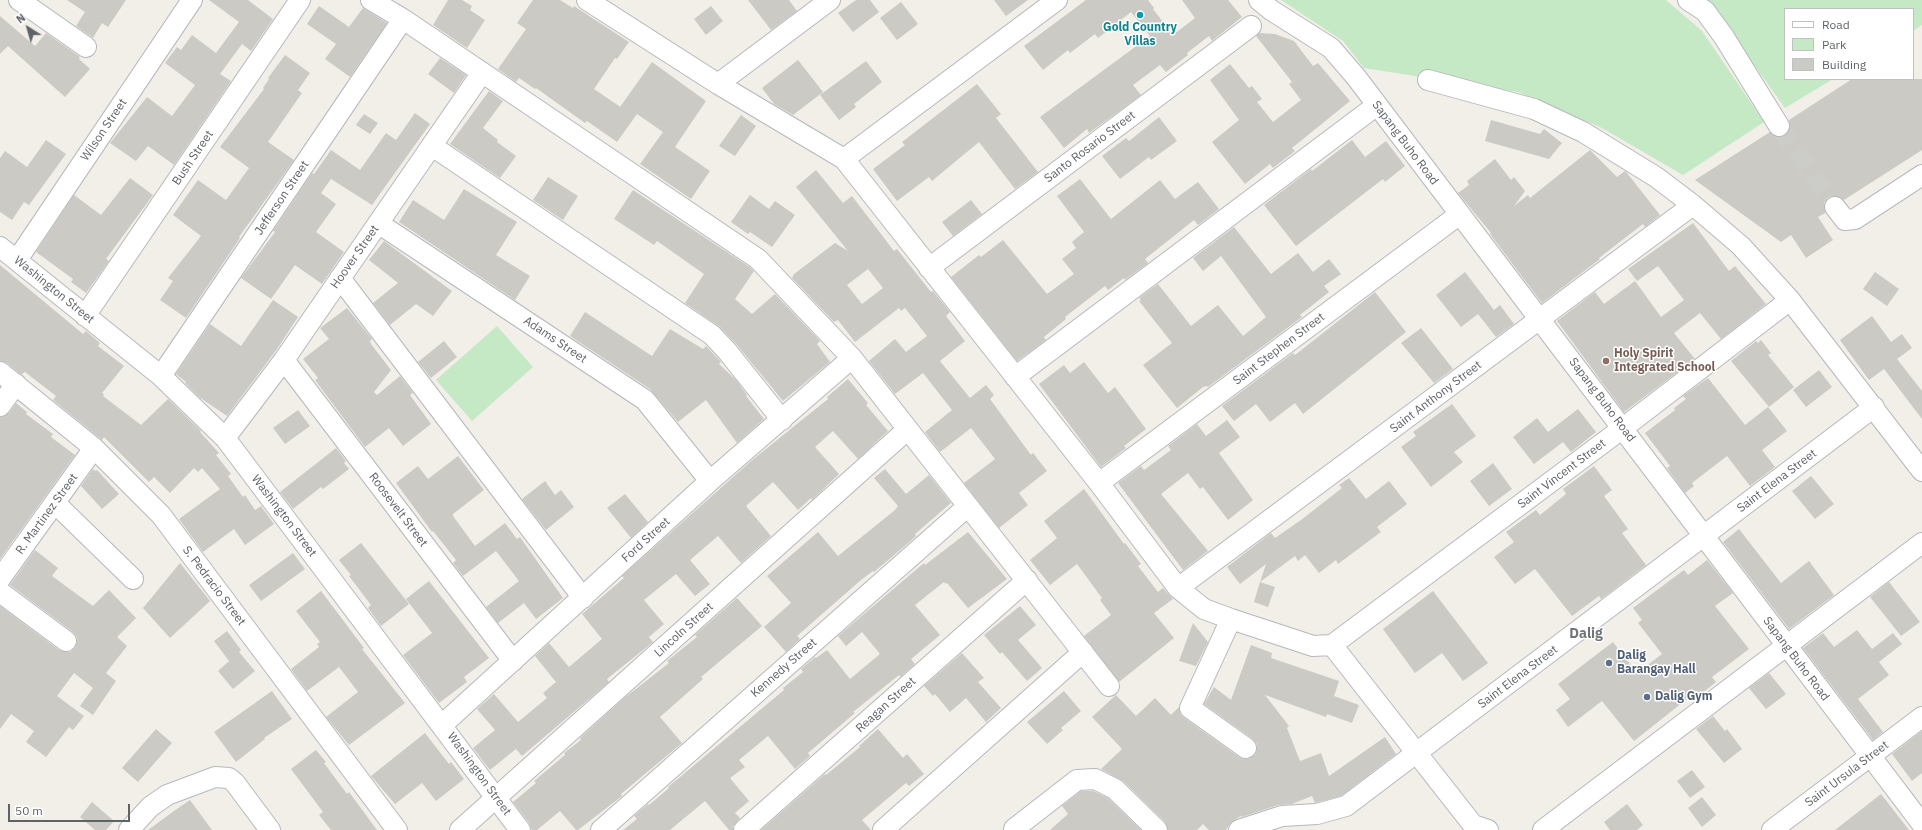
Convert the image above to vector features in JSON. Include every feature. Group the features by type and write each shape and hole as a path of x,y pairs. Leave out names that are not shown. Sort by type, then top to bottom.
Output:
{"street":[{"path":"19,0 86,47"},
{"name":"Wilson Street","path":"17,260 192,0"},
{"name":"Bush Street","path":"85,316 300,0"},
{"path":"371,0 403,19 481,74 758,259 852,358 1109,686"},
{"path":"718,84 830,0"},
{"path":"844,159 1057,0"},
{"name":"Sapang Buho Road","path":"1259,0 1271,10 1331,48 1377,105 1922,824"},
{"path":"1688,0 1705,11 1724,37 1779,126"},
{"path":"592,1 718,84 844,159 1099,483 1178,588 1204,609 1231,619 1313,646 1332,645 1472,825 1488,830"},
{"name":"Jefferson Street","path":"161,376 403,19"},
{"name":"Santo Rosario Street","path":"929,268 1251,26"},
{"name":"Hoover Street","path":"225,438 284,360 481,74"},
{"path":"1428,80 1534,109 1583,132 1656,178 1693,205 1741,246 1790,300 1922,471"},
{"path":"1015,377 1377,105"},
{"path":"432,146 712,335 727,351 782,420"},
{"path":"1834,207 1845,220 1855,218 1922,174"},
{"name":"Saint Anthony Street","path":"1178,588 1693,205"},
{"name":"Saint Stephen Street","path":"1099,483 1460,214"},
{"name":"Adams Street","path":"378,223 645,400 710,481"},
{"name":"Washington Street","path":"0,247 161,376 225,438 442,724 520,830"},
{"path":"340,278 583,598"},
{"name":"Saint Vincent Street","path":"1332,645 1623,428 1790,300"},
{"name":"Ford Street","path":"442,724 583,598 710,481 852,358"},
{"name":"Roosevelt Street","path":"284,360 513,661"},
{"name":"S. Pedracio Street","path":"0,372 94,448 161,515 397,830"},
{"path":"0,406 16,384"},
{"name":"Saint Elena Street","path":"1239,830 1282,816 1298,823 1317,814 1346,806 1417,754 1874,407"},
{"name":"Lincoln Street","path":"460,830 908,429"},
{"name":"R. Martinez Street","path":"0,579 94,448"},
{"path":"55,503 132,578"},
{"name":"Kennedy Street","path":"601,830 968,506"},
{"path":"1543,830 1787,647 1922,543"},
{"name":"Reagan Street","path":"744,830 1027,580"},
{"path":"0,592 66,641"},
{"path":"1231,619 1190,708 1246,748"},
{"path":"883,830 1083,652"},
{"name":"Saint Ursula Street","path":"1772,830 1922,717"},
{"path":"129,830 150,807 166,795 215,776 229,778 235,783 270,830"},
{"path":"1014,829 1077,780 1095,779 1115,789 1157,830"}],"green space":[{"path":"1281,0 1666,0 1702,31 1764,122 1683,175 1602,128 1518,92 1364,68 1343,41"},
{"path":"1705,0 1922,0 1922,25 1914,30 1914,8 1784,8 1784,80 1831,80 1785,108 1711,5"},
{"path":"497,326 533,367 472,421 436,380"}],"building":[{"path":"67,0 126,0 108,27 102,23 93,38 76,26 85,12"},
{"path":"209,0 248,0 273,19 251,51 242,44 220,74 231,81 174,165 148,146 136,161 110,143 147,97 172,116 195,85 165,63 177,47 181,50 192,35 216,53 239,22"},
{"path":"448,0 462,0 472,6 470,10 485,20 467,48 433,25"},
{"path":"533,0 560,0 573,8 574,6 629,42 617,59 615,58 594,89 620,107 652,62 706,101 675,147 710,171 691,199 640,164 663,132 637,114 617,142 587,121 585,123 536,88 535,89 519,78 516,82 498,69 526,29 517,23"},
{"path":"748,0 789,0 797,11 771,30"},
{"path":"856,0 870,0 879,12 853,32 838,13"},
{"path":"994,0 1028,0 1006,16"},
{"path":"1086,0 1148,0 1173,35 1195,18 1182,0 1228,0 1242,17 1212,41 1209,36 1166,72 1160,65 1133,85 1141,95 1089,133 1087,129 1064,148 1040,117 1150,36 1131,12 1098,38 1095,34 1070,53 1068,50 1043,70 1024,46"},
{"path":"901,2 918,24 897,40 880,18"},
{"path":"319,6 349,27 363,8 387,23 350,77 325,59 336,44 307,24"},
{"path":"711,6 723,21 706,35 694,19"},
{"path":"0,16 35,46 46,33 80,57 79,59 90,69 65,97 8,46 0,54"},
{"path":"1259,33 1275,34 1294,41 1313,66 1318,63 1350,101 1292,148 1295,151 1273,168 1270,164 1245,184 1212,142 1239,120 1210,80 1230,64 1249,88 1252,86 1262,99 1257,102 1273,122 1301,100 1289,84 1292,82 1256,36"},
{"path":"285,55 310,73 298,90 302,93 268,142 294,160 239,237 240,238 186,318 160,300 173,281 168,278 201,236 173,215 198,180 226,200 249,168 220,147 264,89 263,88 269,79 268,78"},
{"path":"440,58 466,75 454,93 428,74"},
{"path":"798,60 823,92 793,115 774,104 762,88"},
{"path":"866,61 882,82 854,104 856,107 839,120 820,95"},
{"path":"1922,79 1922,150 1844,200 1839,196 1828,198 1824,203 1825,213 1818,217 1833,240 1806,258 1791,235 1781,242 1695,180 1770,132 1779,137 1785,136 1790,126 1789,120 1850,80"},
{"path":"977,84 1001,114 996,118 1038,172 1015,189 979,142 932,181 929,177 897,201 873,169 905,145 902,142"},
{"path":"489,91 503,101 483,128 498,140 497,142 516,156 500,178 450,144"},
{"path":"415,113 430,124 372,205 331,179 321,193 336,204 316,232 344,252 322,284 295,265 271,299 241,278 275,232 273,231 312,173 314,174 331,150 360,170 386,133 396,140"},
{"path":"364,114 378,123 370,134 356,125"},
{"path":"741,115 756,126 735,156 719,146"},
{"path":"1159,117 1177,141 1151,160 1149,157 1120,179 1102,156 1126,138 1129,141"},
{"path":"1491,120 1540,134 1544,129 1562,143 1549,159 1485,141"},
{"path":"46,140 66,154 29,205 24,202 12,220 0,212 0,158 5,151 27,167"},
{"path":"1352,140 1365,157 1386,141 1405,166 1385,182 1383,179 1296,246 1264,205"},
{"path":"1590,150 1617,177 1625,171 1660,215 1645,227 1643,224 1542,303 1490,234 1491,233 1458,193 1469,185 1467,181 1495,159 1511,180 1514,177 1525,191 1514,206 1528,195 1530,198"},
{"path":"816,170 843,203 852,196 894,251 897,249 931,292 933,291 950,312 946,316 965,341 940,361 970,398 986,385 994,395 990,399 1031,455 1033,453 1047,471 1019,493 1028,505 999,528 964,483 995,459 971,428 940,452 925,432 952,410 923,373 895,394 869,361 895,339 906,352 927,336 905,308 901,311 899,308 855,342 838,320 834,322 792,278 794,274 835,243 848,251 796,187","holes":["868,269 883,288 862,304 847,285"]},
{"path":"548,177 578,196 563,220 533,200"},
{"path":"130,178 153,195 106,259 109,261 86,293 71,282 73,279 36,252 74,195 101,215"},
{"path":"1080,179 1111,219 1160,180 1175,199 1198,182 1219,209 1198,225 1194,220 1145,259 1148,263 1125,280 1124,278 1108,290 1105,286 1065,317 1066,319 1044,337 1046,340 1017,361 951,277 979,255 981,257 1003,240 1047,294 1074,274 1062,259 1076,248 1072,242 1084,232 1057,196"},
{"path":"464,189 517,222 496,255 530,276 515,300 399,222 413,200 444,220"},
{"path":"633,190 751,268 754,271 735,299 752,314 775,294 820,341 817,344 830,362 783,401 737,345 720,327 685,303 704,274 657,241 654,245 614,219"},
{"path":"750,195 769,209 775,201 795,215 772,247 750,232 748,234 731,222"},
{"path":"971,200 982,214 953,236 942,222"},
{"path":"1693,223 1729,271 1735,266 1766,304 1721,339 1700,313 1674,333 1695,359 1624,412 1557,321 1595,292 1604,304 1635,281 1661,317 1684,300 1658,266 1637,281 1628,269"},
{"path":"1234,227 1271,274 1298,253 1313,272 1329,259 1341,274 1324,286 1329,292 1300,315 1302,317 1208,387 1203,387 1177,408 1143,365 1172,343 1139,301 1141,300 1139,298 1158,284 1191,326 1218,305 1243,336 1266,317 1221,256 1203,271 1193,258"},
{"path":"384,241 452,291 433,316 416,304 390,325 373,303 398,283 369,260"},
{"path":"0,265 83,334 86,331 100,343 98,346 124,366 102,393 104,394 103,396 141,425 168,399 201,431 200,432 219,453 216,455 231,474 228,476 243,497 245,495 255,510 261,506 274,524 245,545 234,529 203,552 179,519 220,489 202,468 198,472 194,468 170,493 154,477 149,482 104,437 102,440 53,400 56,396 25,372 20,374 7,363 0,361"},
{"path":"1465,272 1494,310 1500,305 1514,324 1496,337 1478,314 1461,327 1436,295"},
{"path":"1875,272 1899,289 1887,306 1863,289"},
{"path":"1375,292 1406,332 1303,414 1295,403 1270,422 1256,404 1234,421 1222,406 1293,353 1295,355"},
{"path":"273,300 298,317 277,349 227,416 199,397 185,383 186,382 176,374 210,324 241,346"},
{"path":"347,308 372,339 370,341 371,344 391,370 374,392 377,395 400,376 413,393 410,395 431,424 403,446 389,428 365,447 315,380 318,378 303,359 329,339 320,328"},
{"path":"585,312 652,356 670,329 703,349 706,346 721,362 719,364 736,380 747,395 746,396 764,419 737,443 706,400 678,422 650,389 570,336"},
{"path":"1872,316 1891,342 1902,334 1912,348 1897,359 1922,391 1922,419 1884,369 1869,380 1840,340"},
{"path":"1421,328 1453,369 1434,383 1401,343"},
{"path":"1761,340 1771,353 1768,355 1794,387 1769,407 1731,361 1756,341 1758,343"},
{"path":"444,341 457,357 431,378 418,362"},
{"path":"1084,362 1108,393 1115,387 1146,429 1124,446 1126,448 1101,467 1039,384 1064,365 1070,373"},
{"path":"1819,370 1832,387 1806,407 1793,390"},
{"path":"1708,378 1745,425 1768,407 1787,431 1762,450 1775,467 1750,486 1727,456 1692,483 1694,486 1685,493 1667,468 1670,466 1645,433 1675,410 1674,408 1686,399 1683,396"},
{"path":"848,379 868,403 866,405 888,431 858,459 833,431 815,447 839,474 812,500 811,498 798,510 773,482 746,506 771,536 741,563 718,536 690,560 710,584 695,596 676,574 644,600 664,624 649,637 653,642 607,679 609,682 522,756 516,749 490,770 473,748 495,730 477,709 494,694 518,722 547,698 543,693 556,682 535,656 549,643 569,667 602,639 582,614 624,578 622,576 751,461 828,399 827,397"},
{"path":"16,403 27,412 26,414 53,434 51,437 75,455 0,559 0,417 9,413"},
{"path":"1452,404 1476,436 1454,452 1463,462 1431,487 1401,447 1416,436 1413,432"},
{"path":"1578,409 1596,432 1571,452 1563,442 1534,464 1513,437 1537,418 1548,432"},
{"path":"298,410 310,426 285,444 273,428"},
{"path":"1227,420 1240,437 1219,453 1253,500 1228,520 1203,487 1200,489 1188,473 1161,494 1208,551 1183,570 1118,483 1141,466 1144,470 1171,450 1168,446 1197,424 1206,436"},
{"path":"336,448 346,461 344,463 349,469 323,489 321,487 293,509 280,492"},
{"path":"458,456 484,490 453,514 475,546 505,523 517,539 520,537 563,598 536,619 524,603 498,623 486,607 519,581 496,551 463,576 453,563 456,560 433,531 432,532 396,483 418,466 428,479"},
{"path":"1493,463 1512,489 1489,506 1470,481"},
{"path":"1594,466 1612,490 1604,496 1628,529 1622,533 1646,565 1601,599 1599,596 1572,616 1535,569 1515,584 1494,557 1514,542 1506,532 1536,510 1540,515 1566,494 1563,489"},
{"path":"93,469 95,471 97,470 119,494 102,509 81,486"},
{"path":"885,469 906,494 929,475 951,503 915,534 916,536 906,545 874,572 873,571 861,580 797,636 800,639 786,652 764,627 791,603 767,576 818,532 838,556 895,510 898,506 874,478"},
{"path":"1811,476 1834,504 1815,519 1792,491"},
{"path":"1349,478 1366,499 1389,481 1407,504 1377,527 1381,532 1338,564 1336,560 1319,573 1305,555 1298,561 1295,556 1260,582 1266,564 1240,584 1227,567 1271,533 1275,538 1301,520 1342,488 1339,485"},
{"path":"545,481 555,495 561,490 574,507 546,530 522,499"},
{"path":"1084,489 1124,544 1125,543 1141,564 1138,566 1158,592 1163,588 1173,599 1154,613 1174,638 1119,682 1084,636 1111,615 1100,600 1102,598 1077,564 1050,585 1030,560 1057,538 1044,521"},
{"path":"625,494 648,522 631,538 607,508"},
{"path":"1739,529 1781,583 1809,561 1834,595 1789,629 1723,542"},
{"path":"968,532 1007,579 968,608 947,583 946,584 944,582 915,605 940,635 911,659 915,664 853,712 855,713 808,753 810,756 795,769 768,736 739,760 745,767 730,778 749,801 735,813 740,818 733,826 733,830 729,830 705,801 670,830 623,830 637,819 634,816 648,804 649,805 669,788 668,787 784,690 783,688 803,672 801,669 815,657 816,658 827,650 850,679 880,654 862,632 846,646 838,636 924,563 925,565"},
{"path":"361,543 409,604 381,626 368,608 371,605 339,560"},
{"path":"35,550 58,568 52,576 93,606 109,590 136,618 117,637 127,646 106,673 116,681 93,715 80,706 93,688 74,673 57,696 84,716 73,730 69,727 46,757 26,742 34,731 11,714 0,729 0,606 59,650 70,652 75,648 77,643 77,637 73,632 10,585"},
{"path":"293,553 305,569 261,601 249,585"},
{"path":"1707,560 1733,593 1715,606 1749,649 1712,677 1716,682 1700,695 1697,691 1634,741 1602,701 1568,727 1556,710 1570,699 1558,684 1613,642 1637,673 1662,654 1638,623 1642,620 1633,608 1684,570 1688,575"},
{"path":"180,563 210,601 170,638 143,608"},
{"path":"429,581 489,658 464,677 467,682 439,703 403,655 432,633 406,599"},
{"path":"1260,582 1275,587 1268,607 1254,602"},
{"path":"1889,582 1920,622 1901,636 1870,597"},
{"path":"321,591 364,648 362,649 405,703 349,745 326,717 358,692 339,667 307,691 291,669 319,647 317,644 320,642 296,611"},
{"path":"1433,591 1488,663 1463,681 1442,653 1415,673 1383,629"},
{"path":"737,598 762,626 701,677 703,679 660,717 682,743 621,794 622,796 578,830 576,830 560,811 537,830 532,830 529,823 513,802 536,783 534,781 565,755 564,753 581,740 580,738 623,699 669,663 667,661 697,637 695,635"},
{"path":"1020,606 1036,625 1018,640 1042,668 1027,681 1002,652 1000,654 984,635"},
{"path":"1193,623 1208,642 1196,666 1179,661"},
{"path":"1857,630 1872,649 1893,633 1902,644 1879,662 1889,675 1858,699 1883,732 1873,740 1803,648 1823,633 1834,647"},
{"path":"227,631 241,650 239,652 255,671 233,689 218,671 229,661 214,641"},
{"path":"1251,645 1272,653 1271,658 1339,681 1334,696 1359,705 1352,723 1327,714 1326,717 1265,695 1289,726 1287,728 1300,761 1321,753 1329,776 1385,737 1396,754 1341,796 1315,803 1312,796 1292,804 1278,805 1242,817 1241,816 1231,822 1226,830 1209,830 1203,824 1197,830 1168,830 1165,822 1123,781 1101,769 1122,749 1092,717 1116,695 1136,716 1155,698 1171,715 1179,707 1180,713 1183,717 1239,757 1250,759 1255,755 1257,749 1257,744 1253,739 1204,704 1214,687 1231,700"},
{"path":"962,653 984,678 978,682 1001,708 986,722 966,698 950,712 935,694 933,696 924,686"},
{"path":"1769,673 1786,694 1766,709 1749,688"},
{"path":"272,691 292,719 264,738 265,739 236,762 214,732"},
{"path":"1064,691 1081,711 1061,728 1063,730 1047,744 1027,722"},
{"path":"1713,716 1725,731 1727,729 1742,749 1724,763 1696,729"},
{"path":"156,729 172,743 138,782 122,768"},
{"path":"878,729 903,758 907,754 924,774 909,786 906,783 862,820 871,830 761,830 825,774 826,775 860,747 859,746"},
{"path":"1922,731 1922,773 1912,781 1892,754"},
{"path":"425,733 449,764 451,762 464,779 436,801 422,783 395,804 371,776"},
{"path":"316,750 326,762 324,763 347,794 349,792 377,830 331,830 319,815 323,812 291,769"},
{"path":"1692,770 1705,787 1690,798 1677,781"},
{"path":"1081,791 1093,791 1108,798 1141,830 1050,830 1068,814 1062,806"},
{"path":"1881,794 1909,830 1835,830"},
{"path":"1702,797 1716,815 1702,827 1688,808"},
{"path":"190,800 212,830 148,830 174,811"},
{"path":"92,802 114,821 106,830 95,830 80,817"},
{"path":"1627,804 1643,825 1637,830 1610,830 1604,822"}],"tunnel":[{"path":"1779,126 1835,207"}],"place":[{"name":"Gold Country Villas","path":"1140,15"},
{"name":"Holy Spirit Integrated School","path":"1606,361"},
{"name":"Dalig Barangay Hall","path":"1609,663"},
{"name":"Dalig Gym","path":"1647,697"}],"district":[{"name":"Dalig","path":"1586,634"}]}
